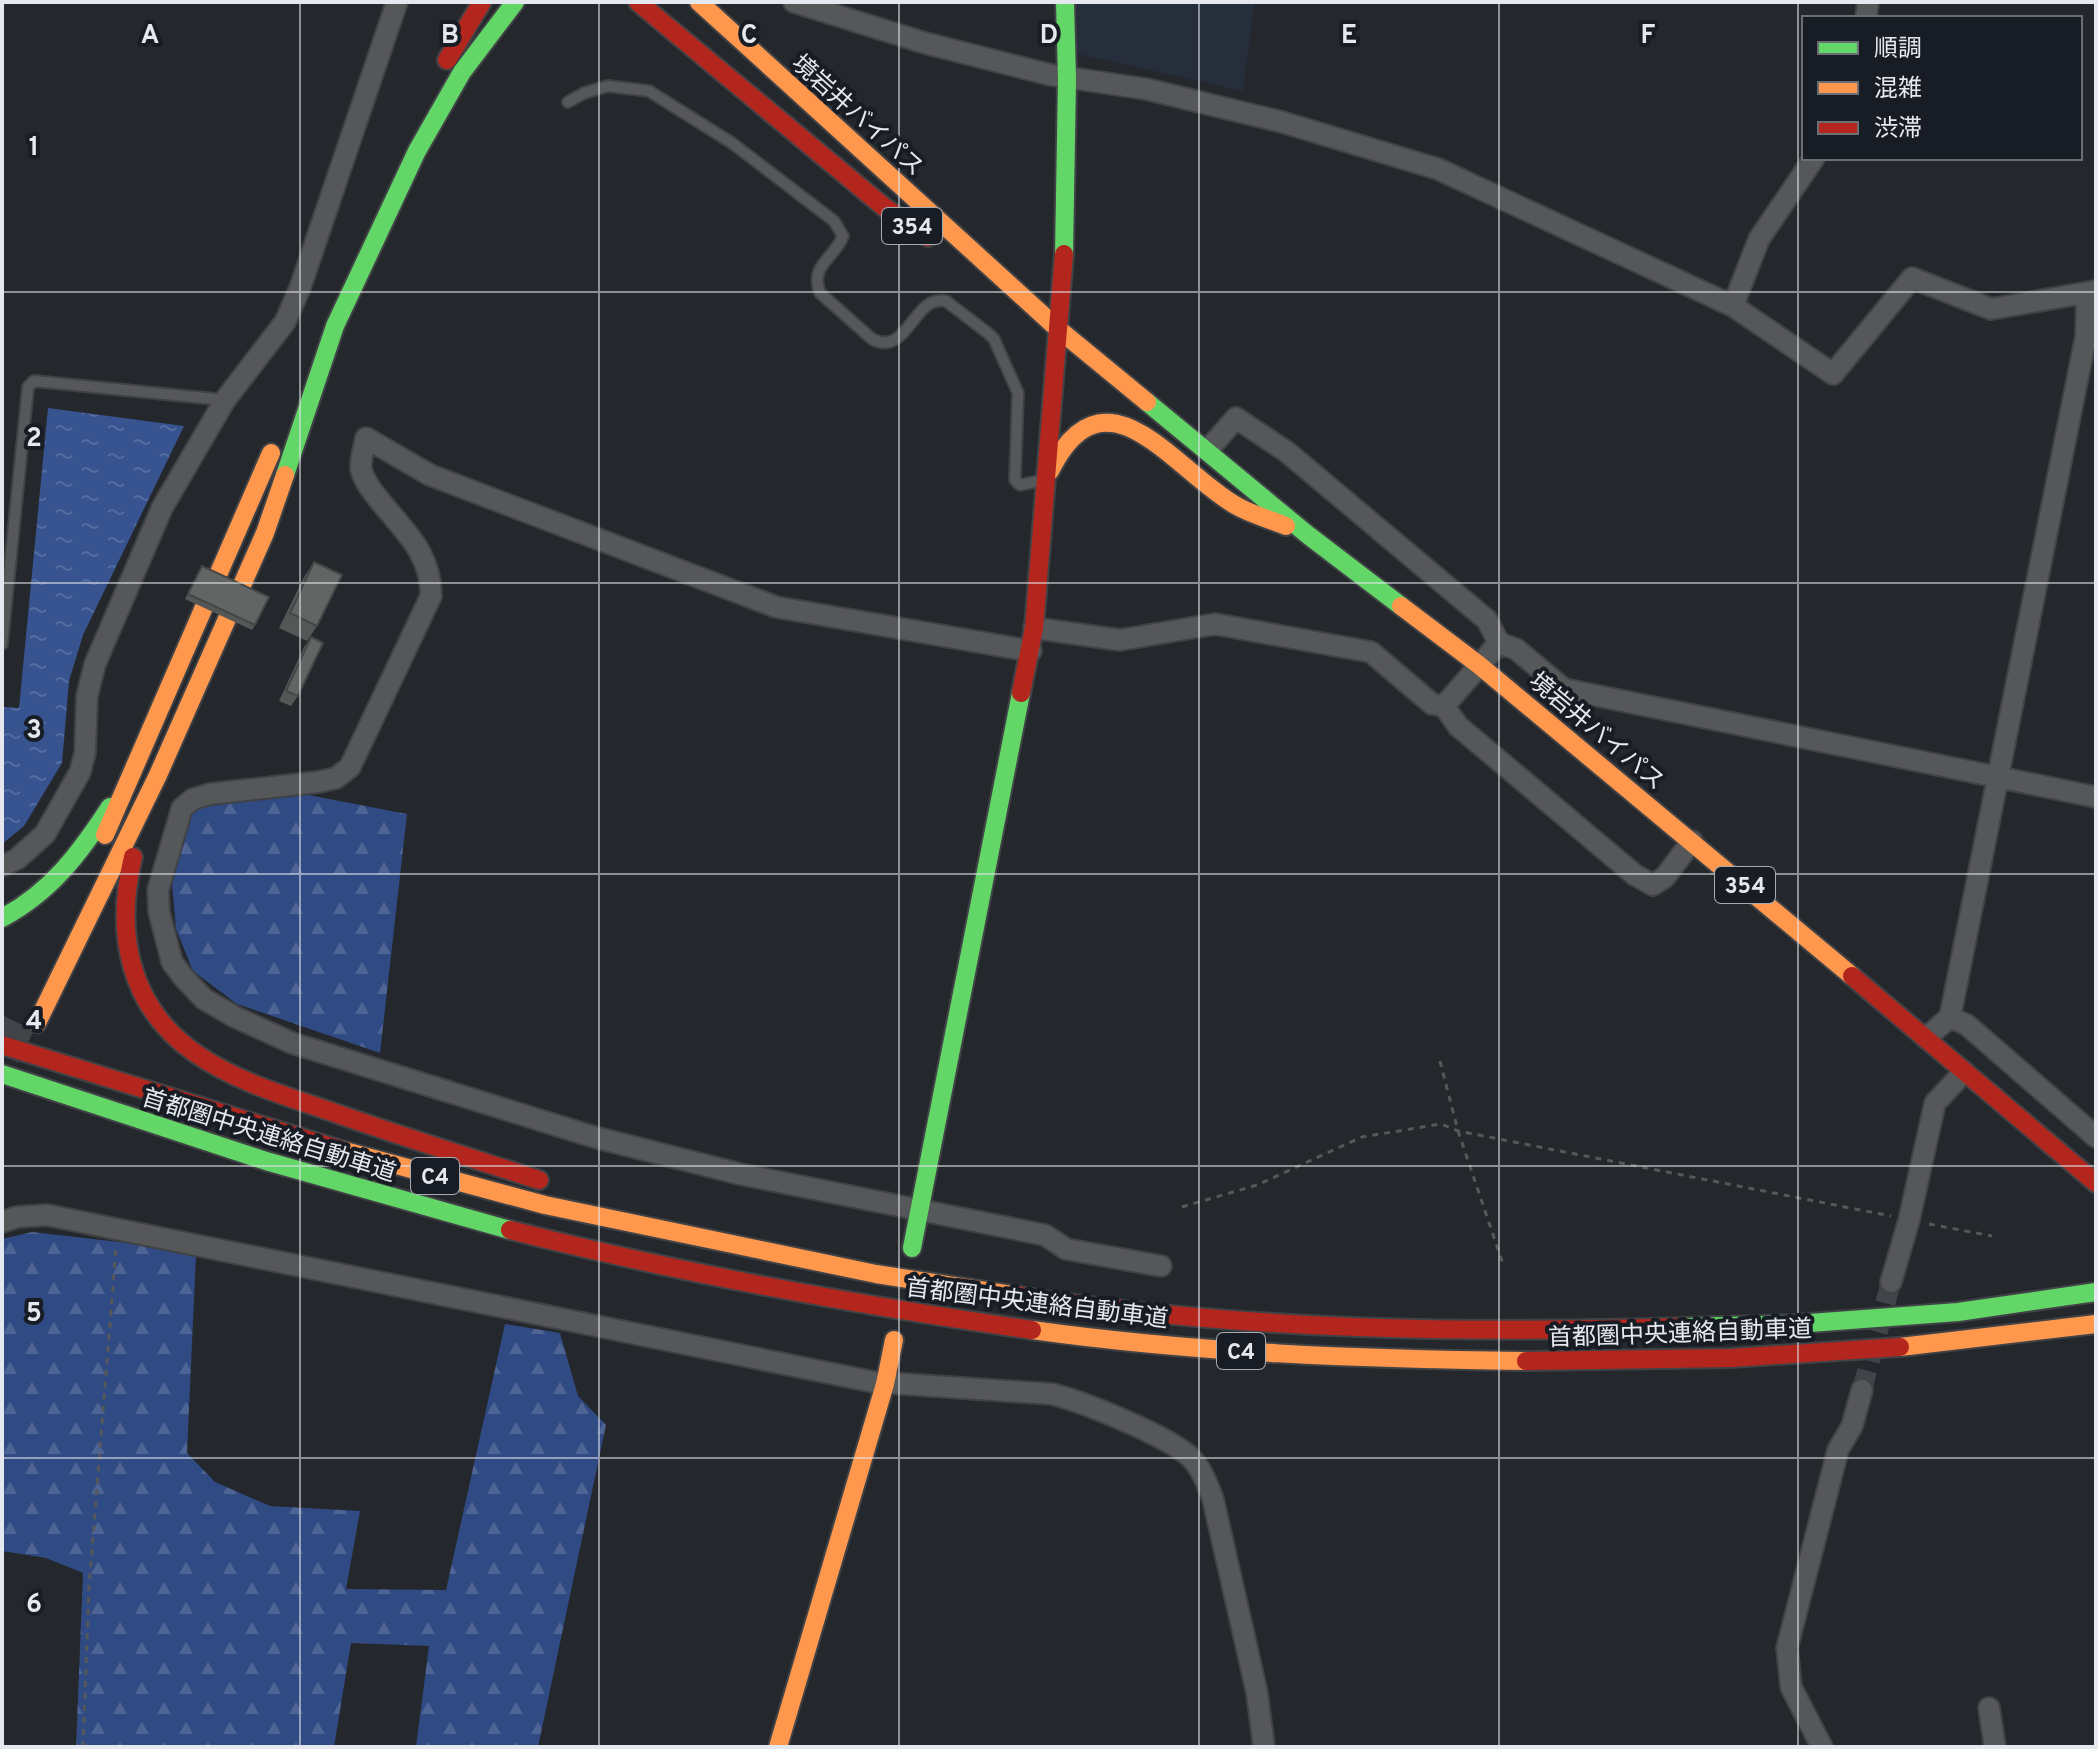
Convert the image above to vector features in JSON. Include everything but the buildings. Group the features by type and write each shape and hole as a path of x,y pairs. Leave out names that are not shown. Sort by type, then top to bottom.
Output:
{"main road":[{"path":"436,79 482,2"},
{"path":"450,56 497,2"},
{"path":"47,961 28,1020 158,775 265,533 335,326 424,138 462,72 515,2"},
{"name":"境岩井バイパス","path":"638,2 884,207 1057,328"},
{"name":"境岩井バイパス","path":"699,2 1057,328 1308,535 1479,665 2096,1183"},
{"path":"912,1248 1034,628 1064,260 1065,2"},
{"path":"95,861 127,780 278,436 320,318 411,125"},
{"path":"1046,480 1058,454 1079,428 1091,422 1109,421 1140,433 1235,505 1308,535"},
{"path":"158,775 124,885 125,938 134,977 140,988 153,1011 184,1045 230,1073 364,1125 561,1186"},
{"path":"2,918 23,908 74,863 127,780"},
{"name":"首都圏中央連絡自動車道","path":"2,1045 400,1168 545,1205 876,1274 1049,1301 1208,1318 1416,1329 1636,1329 1796,1324 1958,1312 2096,1292"},
{"name":"首都圏中央連絡自動車道","path":"2,1074 110,1111 399,1200 536,1237 874,1306 1043,1332 1222,1350 1417,1360 1652,1360 1796,1355 1957,1342 2096,1324"},
{"path":"104,1127 399,1200"},
{"path":"591,1196 876,1274"},
{"path":"778,1747 885,1384 894,1340"}],"street":[{"path":"2,866 17,859 45,834 80,772 85,753 87,696 95,664 162,508 225,400 285,322 397,2"},
{"path":"794,2 925,43 1067,79 1146,89 1267,118 1438,169 1733,306 1833,374 1912,278 1991,309 2091,292 2086,336 1950,1017 1926,1038"},
{"path":"1733,306 1759,239 1813,160"},
{"path":"1207,451 1236,418 1287,452 1487,620 1499,643 1516,649 1564,689 2096,797"},
{"path":"1031,651 776,607 430,475 366,438 362,472 369,486 421,551 431,577 431,596 350,767 336,778 210,794 193,799 182,808 158,890 165,939 172,962 204,999 292,1043 594,1137 740,1174 1045,1235 1066,1249 1161,1266"},
{"path":"1034,628 1120,640 1215,624 1371,652 1432,704 1444,706 1458,726 1635,875 1653,885 1665,877 1692,841"},
{"path":"1444,706 1499,643"},
{"path":"1950,1017 1967,1025 2096,1137"},
{"path":"1891,1282 1909,1220 1935,1103 1964,1072"},
{"path":"2,1222 34,1214 117,1229 885,1384 1052,1394 1072,1399 1165,1441 1191,1457 1203,1474 1213,1499 1257,1693 1264,1747"},
{"path":"1822,1747 1791,1687 1787,1648 1838,1450 1852,1426 1862,1390"},
{"path":"1989,1708 1995,1747"}],"lane":[{"path":"568,102 584,93 608,86 649,91 732,143 834,221 843,236 840,245 819,267 817,285 820,293 881,344 903,334 929,302 938,299 946,301 989,334 1018,393 1015,480 1027,486 1046,480"},
{"path":"2,644 28,387 34,381 225,400"}],"path":[{"path":"1440,1061 1458,1131 1504,1267"},
{"path":"1182,1207 1257,1185 1362,1137 1441,1124 1458,1131 1992,1236"},
{"path":"83,1747 89,1587 117,1229"}],"shaded area":[{"path":"1073,2 1255,2 1243,91 1073,53"}],"green space":[{"path":"303,794 407,814 380,1053 237,1004 193,971 176,929 172,885 192,811 213,800"},
{"path":"32,1232 137,1244 196,1256 187,1453 215,1482 270,1506 360,1511 346,1589 446,1590 505,1324 560,1333 578,1396 606,1425 538,1747 416,1747 429,1646 351,1643 334,1747 76,1747 83,1573 46,1558 2,1551 2,1239"}],"water":[{"path":"48,408 184,426 83,635 69,681 62,763 24,826 2,844 2,707 19,708"}],"tunnel":[{"path":"2,1055 20,1018"},
{"path":"1862,1390 1891,1282"}],"traffic: fast":[{"path":"285,475 335,326 417,151 462,72 515,2"},
{"path":"1064,254 1065,2"},
{"path":"1147,402 1308,535 1401,606"},
{"path":"912,1248 1021,693"},
{"path":"2,918 50,884 110,807"},
{"path":"2,1074 266,1161 510,1230"},
{"path":"1685,1327 1796,1324 1958,1312 2096,1292"}],"traffic: slow":[{"path":"699,2 1057,328 1147,402"},
{"path":"1050,471 1071,439 1093,425 1116,424 1140,433 1235,505 1286,526"},
{"path":"105,835 271,453"},
{"path":"37,1023 158,775 265,533 285,475"},
{"path":"1401,606 1479,665 1852,976"},
{"path":"341,1150 545,1205 876,1274 1019,1296"},
{"path":"1900,1347 2096,1324"},
{"path":"1032,1330 1155,1344 1279,1353 1526,1361"},
{"path":"778,1747 885,1384 894,1340"}],"traffic: jam":[{"path":"447,60 482,2"},
{"path":"638,2 884,207 928,237"},
{"path":"1021,693 1034,628 1064,254"},
{"path":"133,857 126,913 132,966 141,990 155,1013 172,1034 195,1053 245,1081 281,1095 539,1180"},
{"path":"1852,976 2096,1183"},
{"path":"2,1045 341,1150"},
{"path":"510,1230 640,1261 770,1287 1032,1330"},
{"path":"1019,1296 1184,1316 1351,1327 1518,1330 1685,1327"},
{"path":"1526,1361 1731,1358 1900,1347"}]}
